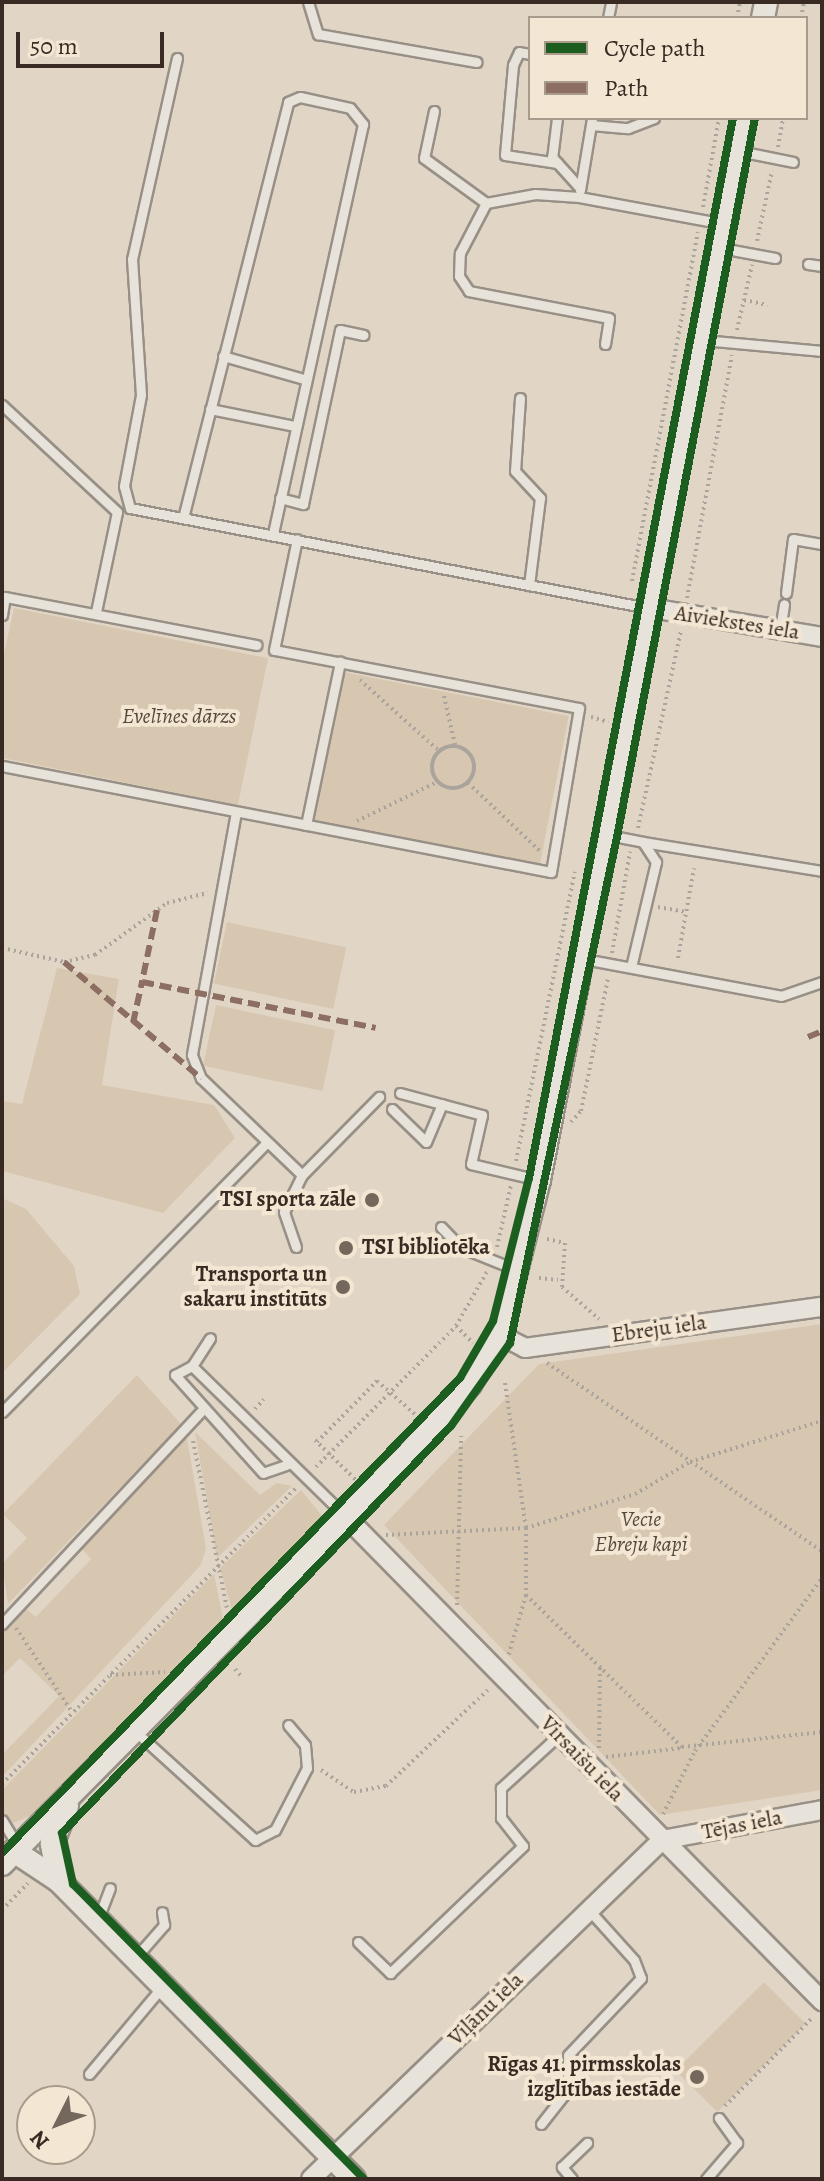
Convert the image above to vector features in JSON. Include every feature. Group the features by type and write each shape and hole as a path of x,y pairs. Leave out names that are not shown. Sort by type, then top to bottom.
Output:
{"street":[{"path":"354,2179 59,1881 8,1858 136,1732 423,1422 493,1335 530,1273 539,1180 607,835 641,606 703,340 721,248 719,223 745,120"},
{"name":"Aiviekstes iela","path":"641,606 822,637"},
{"name":"Ebreju iela","path":"493,1335 525,1348 822,1307"},
{"name":"Virsaišu iela","path":"340,1511 504,1670 559,1735 822,2001"},
{"path":"59,1881 52,1844 58,1819 77,1792"},
{"name":"Tējas iela","path":"662,1840 822,1810"},
{"name":"Viļānu iela","path":"311,2179 662,1840"}],"lane":[{"path":"308,2 318,34 477,62"},
{"path":"528,54 519,52 513,65 505,155 557,163"},
{"path":"130,508 124,486 141,395 132,259 177,58"},
{"path":"183,518 288,102 300,97 350,108 363,124 304,379 273,535"},
{"path":"434,111 424,158 486,203 535,194 580,193 719,223"},
{"path":"557,120 552,157 580,193"},
{"path":"580,193 591,121 628,128 649,120"},
{"path":"739,151 793,162"},
{"path":"486,203 460,253 459,276 469,291 609,318 605,344"},
{"path":"721,248 775,258"},
{"path":"808,264 822,266"},
{"path":"280,498 303,504 340,330 363,335"},
{"path":"703,340 734,347 822,351"},
{"path":"223,356 304,379"},
{"path":"520,398 515,471 540,498 529,585"},
{"path":"2,405 117,512"},
{"path":"210,409 295,426"},
{"path":"117,512 130,508 641,606"},
{"path":"96,612 117,512"},
{"path":"2,766 551,872 579,708 274,650 297,539"},
{"path":"780,630 793,539 822,544"},
{"path":"2,615 5,597 256,645"},
{"path":"306,825 340,662"},
{"path":"236,812 219,890 192,1055 201,1078 302,1175"},
{"path":"607,835 822,871"},
{"path":"631,967 656,862 638,841"},
{"path":"582,958 781,996 822,982"},
{"path":"400,1093 482,1115 471,1164 539,1180"},
{"path":"296,1247 284,1212 302,1175 379,1097"},
{"path":"392,1109 426,1142 442,1104"},
{"path":"2,1412 267,1142"},
{"path":"441,1227 460,1247 530,1273"},
{"path":"210,1338 192,1366 175,1375 176,1384 263,1473 286,1465"},
{"path":"192,1366 286,1465 340,1511"},
{"path":"4,1622 201,1411"},
{"path":"136,1732 255,1840 283,1819 307,1768 305,1745 288,1725"},
{"path":"358,1942 390,1973 523,1846 501,1818 501,1788 559,1735"},
{"path":"2,1820 17,1837 8,1858"},
{"path":"97,1922 110,1888"},
{"path":"541,2124 567,2091 568,2055 641,1978 634,1960 589,1910"},
{"path":"134,1959 164,1925 162,1912"},
{"path":"89,2074 162,1987"},
{"path":"706,2179 737,2143 719,2118"},
{"path":"572,2179 562,2167 587,2143"}],"path":[{"path":"641,606 700,219 719,120"},
{"path":"641,606 719,223 733,120"},
{"path":"569,1132 581,1111 648,801 734,347 783,120"},
{"path":"744,300 767,305"},
{"path":"340,662 439,751"},
{"path":"441,682 455,745"},
{"path":"610,707 610,732"},
{"path":"610,732 618,716"},
{"path":"455,745 470,752 475,768 468,783 452,789 437,782 432,766 439,751 455,745"},
{"path":"336,831 437,782"},
{"path":"468,783 540,851 551,872 573,885"},
{"path":"678,958 694,868"},
{"path":"2,1784 215,1565 456,1326 493,1260 573,885 581,871"},
{"path":"549,1071 581,871"},
{"path":"2,948 64,962 95,955 167,903 219,890"},
{"path":"675,911 687,913"},
{"path":"559,1128 562,1112"},
{"path":"534,1249 537,1234"},
{"path":"547,1239 565,1243 558,1280"},
{"path":"530,1273 558,1280 595,1313 604,1337"},
{"path":"473,1359 493,1335"},
{"path":"561,1372 822,1551"},
{"path":"330,1454 316,1441 377,1381 423,1422"},
{"path":"307,1768 354,1792 386,1786 504,1670 526,1595 526,1528 505,1383"},
{"path":"381,1538 439,1527 460,1532 526,1528 635,1494 690,1462 822,1421"},
{"path":"190,1423 215,1565 230,1619 241,1608"},
{"path":"457,1614 461,1436"},
{"path":"340,1511 369,1473"},
{"path":"660,1819 695,1751 822,1578"},
{"path":"526,1595 682,1747"},
{"path":"4,1622 72,1712"},
{"path":"600,1666 599,1758 682,1747 695,1751 822,1732"},
{"path":"235,1669 240,1675"},
{"path":"107,1675 179,1671"},
{"path":"169,1682 179,1671"},
{"path":"2,1910 32,1879"},
{"path":"719,2118 812,2018"}],"green space":[{"name":"Evelīnes dārzs","path":"14,608 268,658 238,805 2,758 2,663"},
{"path":"343,672 569,716 540,865 314,821"},
{"path":"227,922 346,947 333,1009 214,984"},
{"path":"57,968 119,979 102,1085 214,1105 235,1138 163,1213 2,1171 2,1101 22,1104"},
{"path":"216,1005 335,1030 322,1091 203,1066"},
{"path":"2,1198 26,1209 74,1266 80,1294 2,1373"},
{"name":"Vecie Ebreju kapi","path":"822,1324 822,1790 660,1815 384,1525 539,1364"},
{"path":"137,1375 181,1424 8,1604 2,1564 27,1538 3,1514"},
{"path":"195,1432 260,1495 277,1483 292,1486 217,1558"},
{"path":"186,1433 206,1548 201,1565 2,1777 2,1755 59,1696 20,1658 2,1676 2,1632 25,1608 36,1617 91,1559 81,1548"},
{"path":"301,1490 323,1517 232,1610 220,1568"},
{"path":"214,1574 223,1619 34,1814 13,1823 2,1811 4,1788"},
{"path":"764,1982 806,2024 717,2112 676,2070"}],"marked path":[{"path":"157,910 142,982 376,1028"},
{"path":"64,962 201,1078"},
{"path":"133,1023 142,982"},
{"path":"808,1037 822,1031"}],"cycle path":[{"path":"2,1853 460,1378 493,1321 529,1178 733,120"},
{"path":"364,2179 73,1884 62,1833 451,1426 510,1343 617,837 755,120"}],"place":[{"name":"TSI sporta zāle","path":"372,1200"},
{"name":"TSI bibliotēka","path":"346,1248"},
{"name":"Transporta un sakaru institūts","path":"343,1287"},
{"name":"Rīgas 41. pirmsskolas izglītības iestāde","path":"697,2077"}]}
